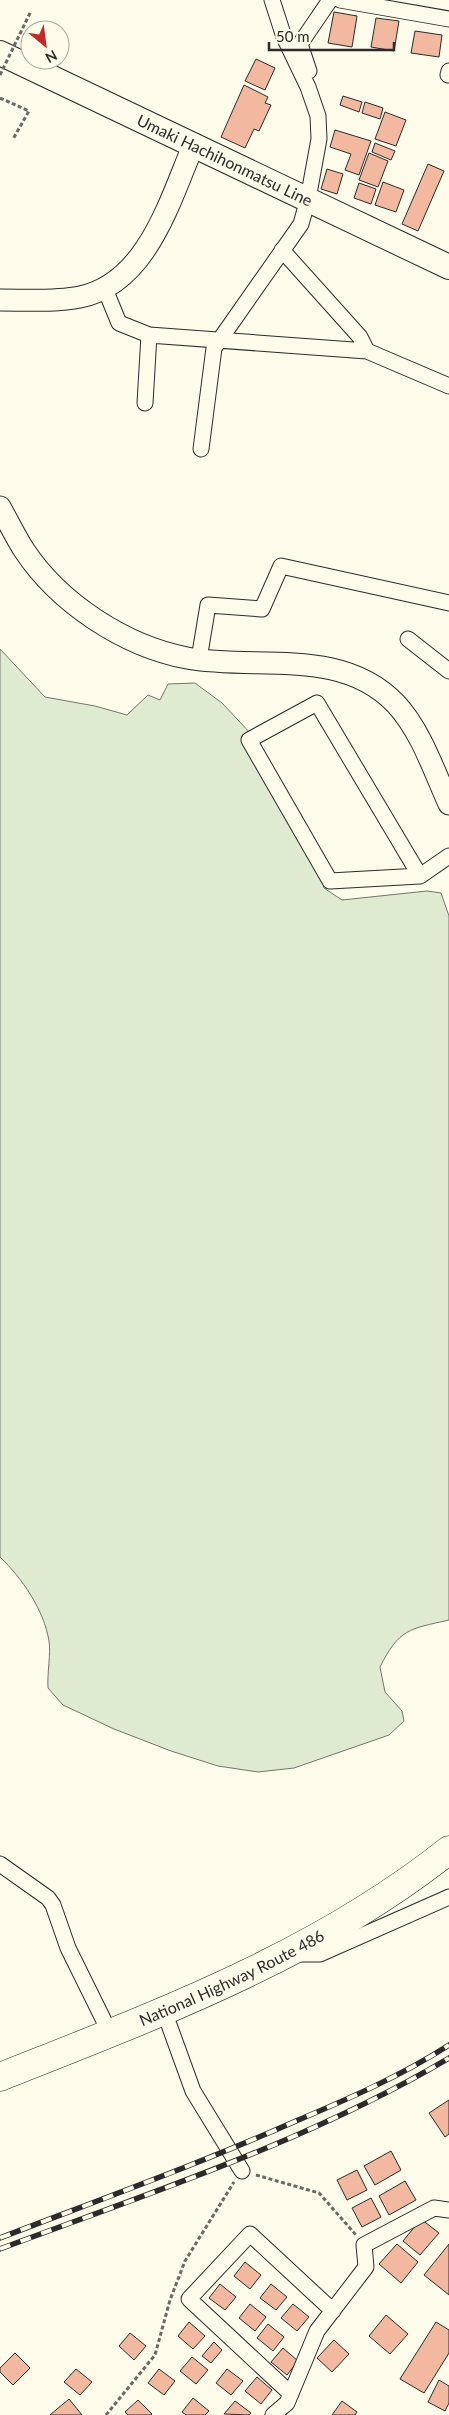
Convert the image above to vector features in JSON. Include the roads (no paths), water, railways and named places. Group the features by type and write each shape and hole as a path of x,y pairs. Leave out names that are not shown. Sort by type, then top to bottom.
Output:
{"highway":[{"name":"National Highway Route 486","path":"0,2077 164,2011 289,1954 359,1912 449,1850"}],"main road":[{"name":"Umaki Hachihonmatsu Line","path":"0,53 449,266"}],"street":[{"path":"201,448 214,348 218,339 301,224 308,200 319,139 318,116 308,87 284,38 272,0"},
{"path":"308,87 310,71 300,44 330,0"},
{"path":"340,0 449,19"},
{"path":"448,75 449,71"},
{"path":"0,300 80,297 104,289 124,276 146,248 194,144"},
{"path":"282,250 360,338 368,351"},
{"path":"104,289 119,323 149,335 368,351 449,386"},
{"path":"144,403 149,335"},
{"path":"0,507 24,550 54,586 117,635 152,649 199,659 324,667 371,684 396,704 414,730 449,804"},
{"path":"199,659 208,605 262,609 281,566 449,603"},
{"path":"408,640 449,671"},
{"path":"420,876 317,703 249,740 330,881 420,876 449,856"},
{"path":"0,1864 48,1898 53,1906 68,1948 110,2033"},
{"path":"289,1954 320,1954 449,1897"},
{"path":"164,2011 193,2091 242,2170"},
{"path":"273,2415 287,2403 317,2331 366,2267 364,2245 434,2208 449,2210"},
{"path":"291,2394 189,2300 250,2234 332,2311"}],"railway":[{"path":"0,2238 259,2137 374,2086 412,2067 449,2045"},
{"path":"0,2249 172,2185 285,2140 396,2088 449,2058"}]}
